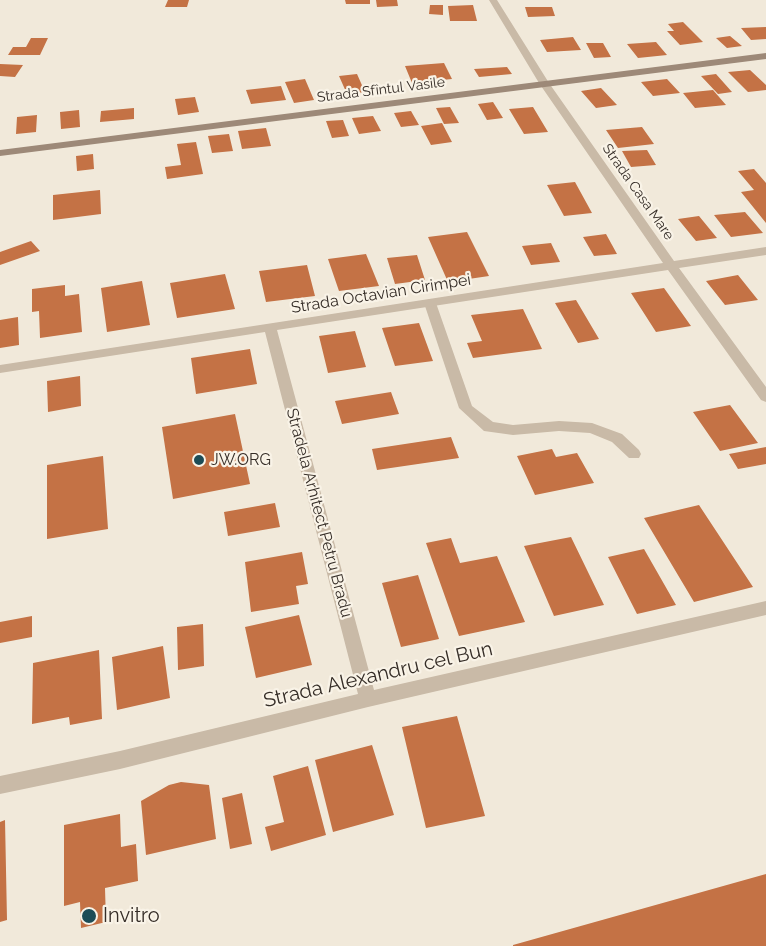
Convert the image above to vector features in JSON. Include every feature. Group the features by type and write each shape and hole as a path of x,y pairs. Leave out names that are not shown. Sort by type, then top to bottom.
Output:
{"street":[{"name":"Strada Casa Mare","path":"493,0 544,84 670,266 766,397"},
{"name":"Strada Sfîntul Vasile","path":"0,153 766,56"},
{"name":"Strada Octavian Cirimpei","path":"0,369 766,251"},
{"path":"430,303 466,408 489,427 513,430 559,426 592,428 617,438 634,454"},
{"name":"Stradela Arhitect Petru Bradu","path":"270,328 368,699"},
{"name":"Strada Alexandru cel Bun","path":"0,785 120,760 368,699 766,608"}],"building":[{"path":"168,0 189,0 187,7 165,7"},
{"path":"345,0 370,0 370,4 346,4"},
{"path":"376,0 397,0 398,6 377,7"},
{"path":"430,5 443,5 443,15 429,14"},
{"path":"473,5 477,21 450,21 448,6"},
{"path":"525,7 552,7 555,16 528,17"},
{"path":"683,22 703,42 680,45 667,31 674,31 668,24"},
{"path":"766,27 766,39 751,40 741,28"},
{"path":"730,36 742,46 727,48 716,38"},
{"path":"573,37 581,50 547,52 540,40"},
{"path":"31,38 48,38 40,55 8,55 13,47 26,47"},
{"path":"656,42 667,55 638,58 627,44"},
{"path":"586,43 603,43 611,57 594,58"},
{"path":"444,63 452,79 412,83 405,66"},
{"path":"0,64 23,65 15,77 0,76"},
{"path":"507,67 512,74 479,77 474,69"},
{"path":"750,70 766,85 766,90 748,92 728,72"},
{"path":"357,74 365,92 347,94 339,76"},
{"path":"716,74 732,92 718,94 701,76"},
{"path":"305,79 314,100 294,103 285,82"},
{"path":"667,79 680,93 653,96 641,82"},
{"path":"281,86 286,100 251,104 246,90"},
{"path":"601,88 617,105 596,108 581,91"},
{"path":"713,90 726,105 695,108 683,93"},
{"path":"195,97 199,112 178,115 175,99"},
{"path":"493,102 503,118 487,120 478,104"},
{"path":"450,107 459,123 444,124 436,108"},
{"path":"533,107 548,132 524,134 509,109"},
{"path":"134,108 134,119 100,122 101,111"},
{"path":"79,110 80,127 61,129 60,112"},
{"path":"411,111 419,125 401,127 394,113"},
{"path":"37,115 36,132 16,134 17,117"},
{"path":"373,116 381,131 359,134 352,118"},
{"path":"343,120 349,136 332,138 326,121"},
{"path":"442,123 452,142 431,145 421,126"},
{"path":"642,127 654,144 618,148 606,130"},
{"path":"266,128 271,146 242,149 238,131"},
{"path":"229,134 233,151 212,153 208,136"},
{"path":"196,142 203,174 167,179 165,167 181,165 177,144"},
{"path":"647,150 656,165 631,167 622,151"},
{"path":"93,154 94,169 77,171 76,156"},
{"path":"754,169 766,183 766,223 741,192 754,190 738,171"},
{"path":"575,182 592,213 564,216 547,185"},
{"path":"100,190 101,214 53,220 53,195"},
{"path":"745,212 763,233 731,237 714,215"},
{"path":"699,216 717,238 696,241 678,219"},
{"path":"467,232 489,276 448,282 428,237"},
{"path":"606,234 617,254 594,256 583,237"},
{"path":"31,241 40,251 0,265 0,252"},
{"path":"551,243 560,262 531,265 522,246"},
{"path":"366,254 379,286 339,291 328,259"},
{"path":"417,255 425,280 395,284 387,258"},
{"path":"307,265 315,296 266,302 259,271"},
{"path":"225,274 235,309 177,318 170,283"},
{"path":"738,275 758,300 725,305 706,281"},
{"path":"142,281 150,325 107,332 101,288"},
{"path":"65,285 65,296 79,294 82,332 40,338 39,311 32,312 32,289"},
{"path":"664,288 691,326 656,332 631,293"},
{"path":"576,300 599,339 578,343 555,303"},
{"path":"523,309 542,349 473,358 467,343 482,341 471,315"},
{"path":"18,317 19,345 0,348 0,320"},
{"path":"419,323 433,361 395,366 382,328"},
{"path":"355,331 366,367 328,373 319,336"},
{"path":"250,349 257,384 196,394 191,358"},
{"path":"80,376 81,406 48,412 47,381"},
{"path":"391,392 399,414 342,424 335,401"},
{"path":"730,405 758,443 720,451 693,412"},
{"path":"235,414 250,484 173,499 162,427"},
{"path":"451,437 459,458 377,470 372,449"},
{"path":"766,447 766,464 738,469 729,454"},
{"path":"552,449 556,457 577,453 594,483 535,495 517,456"},
{"path":"103,456 108,529 47,539 47,465"},
{"path":"275,503 280,527 228,536 224,512"},
{"path":"699,505 753,587 694,602 644,518"},
{"path":"571,537 604,605 554,616 524,546"},
{"path":"451,538 460,563 497,556 525,622 459,636 426,543"},
{"path":"644,549 676,605 637,614 608,557"},
{"path":"302,552 308,584 296,586 299,604 251,612 245,562"},
{"path":"418,575 439,639 401,647 382,583"},
{"path":"299,615 312,665 256,678 245,627"},
{"path":"32,616 32,637 0,643 0,622"},
{"path":"203,624 204,666 178,670 177,627"},
{"path":"163,646 170,698 117,710 112,657"},
{"path":"99,650 102,719 70,725 69,717 32,724 33,663"},
{"path":"457,716 485,816 426,828 402,727"},
{"path":"372,745 394,815 333,832 315,760"},
{"path":"308,766 326,835 271,851 265,827 284,822 273,776"},
{"path":"181,782 209,785 216,839 146,855 141,801 169,785"},
{"path":"242,793 252,844 230,849 222,798"},
{"path":"120,814 121,847 136,844 138,881 105,888 106,922 81,928 80,902 64,906 64,825"},
{"path":"5,820 7,920 0,922 0,822"},
{"path":"766,874 766,946 513,946 513,945"}],"place":[{"name":"JW.ORG","path":"199,460"},
{"name":"Invitro","path":"89,916"}]}
